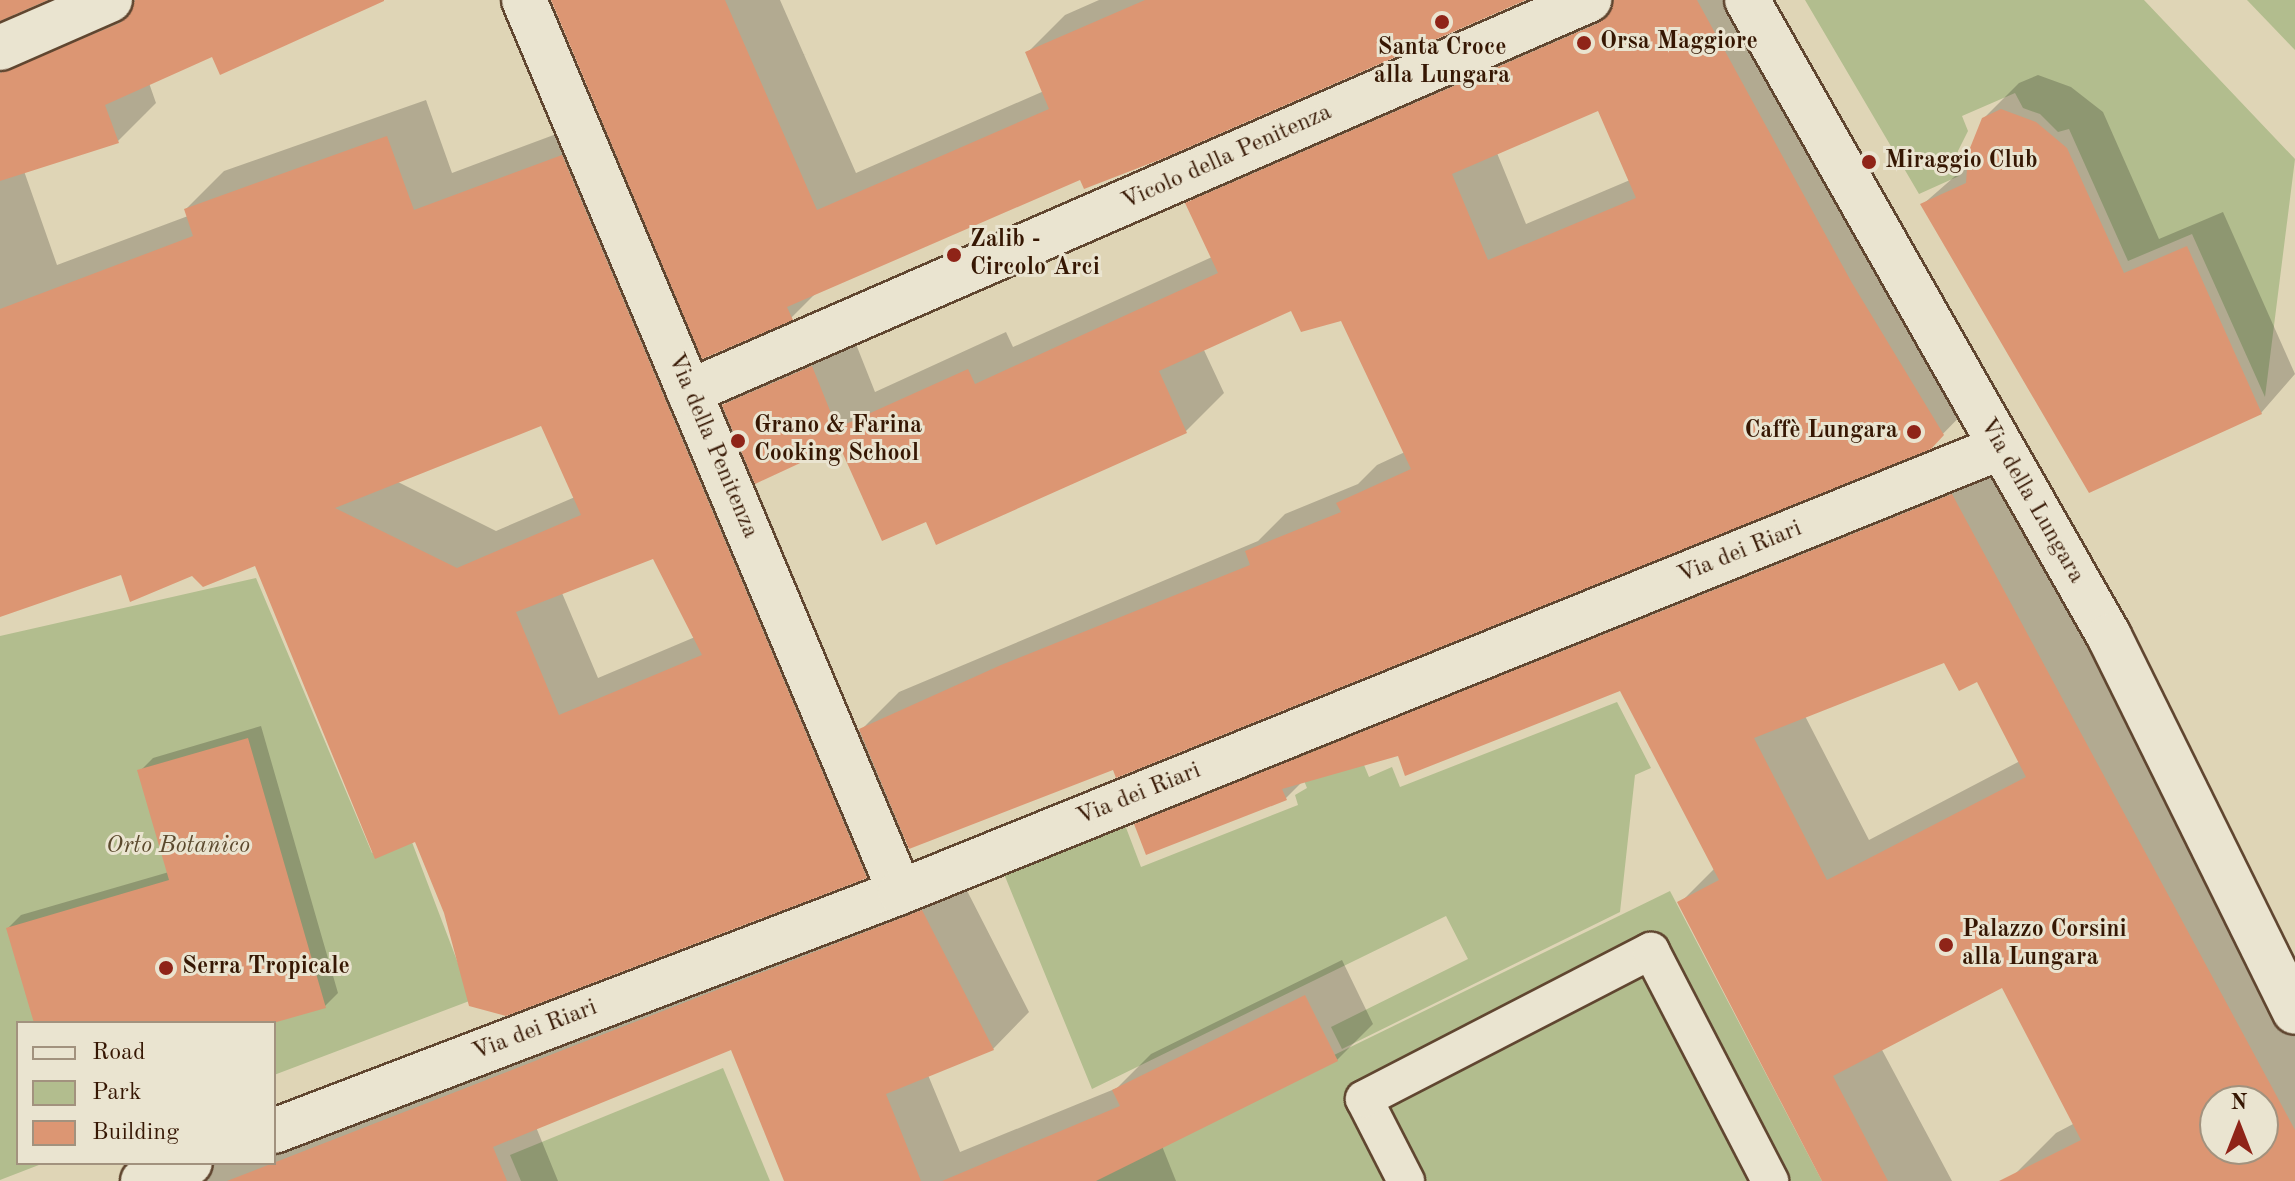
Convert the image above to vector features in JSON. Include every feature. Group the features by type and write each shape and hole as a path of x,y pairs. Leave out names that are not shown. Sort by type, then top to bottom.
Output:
{"street":[{"path":"0,48 110,0"},
{"name":"Via della Penitenza","path":"524,0 900,892"},
{"name":"Vicolo della Penitenza","path":"689,392 1589,0"},
{"name":"Via della Lungara","path":"1747,0 1999,448 2109,636 2295,1012"},
{"name":"Via dei Riari","path":"276,1130 900,892 1999,448"},
{"path":"143,1181 185,1165"}],"lane":[{"path":"1406,1181 1364,1099 1651,951 1770,1181"}],"green space":[{"path":"1805,0 2144,0 2295,159 2265,397 2192,234 2128,261 2069,129 2058,132 2040,114 2023,108 2015,93 1962,116 1968,131 1958,151 1959,176 1919,194"},
{"path":"2247,0 2295,0 2295,50"},
{"name":"Orto Botanico","path":"256,578 372,853 410,837 472,1000 276,1074 276,1021 16,1021 16,1165 39,1165 0,1180 0,636"},
{"path":"1617,702 1651,768 1635,775 1620,912 1342,1049 1331,1027 1468,959 1446,916 1092,1089 1004,874 1125,825 1141,867 1298,805 1295,795 1307,788 1295,758 1352,736 1369,777 1392,767 1400,787"},
{"path":"1670,891 1822,1181 1076,1181"},
{"path":"723,1068 770,1181 521,1181 510,1155"}],"building":[{"path":"0,0 48,0 0,21"},
{"path":"135,0 384,1 220,75 212,57 105,105 119,143 0,181 0,73 120,23 130,14"},
{"path":"551,0 725,0 817,210 1049,109 1025,52 1145,0 1526,0 1164,158 1084,189 1080,180 787,307 793,320 702,359"},
{"path":"1614,0 1697,0 1852,283 1944,435 1931,449 1116,778 1113,770 909,849 859,729 1001,665 1250,565 1245,551 1341,512 1336,503 1411,469 1341,321 1301,332 1291,311 1159,371 1187,433 936,545 926,522 882,541 839,445 755,484 722,405 812,366 837,428 968,369 975,384 1218,273 1185,203 1599,23 1609,14","holes":["1598,111 1636,198 1488,260 1452,174"]},
{"path":"2001,109 2036,122 2067,148 2124,273 2187,246 2262,414 2089,493 1920,204 1966,183 1968,153 1982,118"},
{"path":"387,136 414,210 562,155 867,878 506,1016 469,1006 444,913 415,842 375,859 255,566 203,587 192,576 130,602 121,575 0,617 0,309 193,236 184,209","holes":["541,426 581,515 457,568 335,508","653,559 702,655 559,715 516,612"]},
{"path":"1952,494 2271,1085 2199,1085 2199,1165 2279,1165 2279,1100 2295,1130 2295,1181 1999,1181 2081,1140 2002,988 1833,1076 1888,1181 1822,1181 1677,902 1719,880 1620,691 1405,776 1398,756 1282,789 1287,800 1146,855 1134,824","holes":["1944,663 1959,691 1977,682 2026,777 1827,880 1754,738"]},
{"name":"Serra Tropicale","path":"248,738 326,1008 276,1022 33,1021 6,928 169,880 137,770"},
{"path":"922,910 994,1050 886,1094 921,1181 784,1181 731,1050 493,1147 507,1181 227,1181 268,1165 276,1165 276,1162"},
{"path":"1305,995 1338,1061 1096,1181 942,1181 1120,1106 1112,1090"}],"place":[{"name":"Santa Croce alla Lungara","path":"1442,22"},
{"name":"Orsa Maggiore","path":"1584,43"},
{"name":"Miraggio Club","path":"1869,162"},
{"name":"Zalib - Circolo Arci","path":"954,255"},
{"name":"Caffè Lungara","path":"1914,432"},
{"name":"Grano & Farina Cooking School","path":"738,441"},
{"name":"Palazzo Corsini alla Lungara","path":"1946,945"},
{"name":"Serra Tropicale","path":"166,968"}]}
